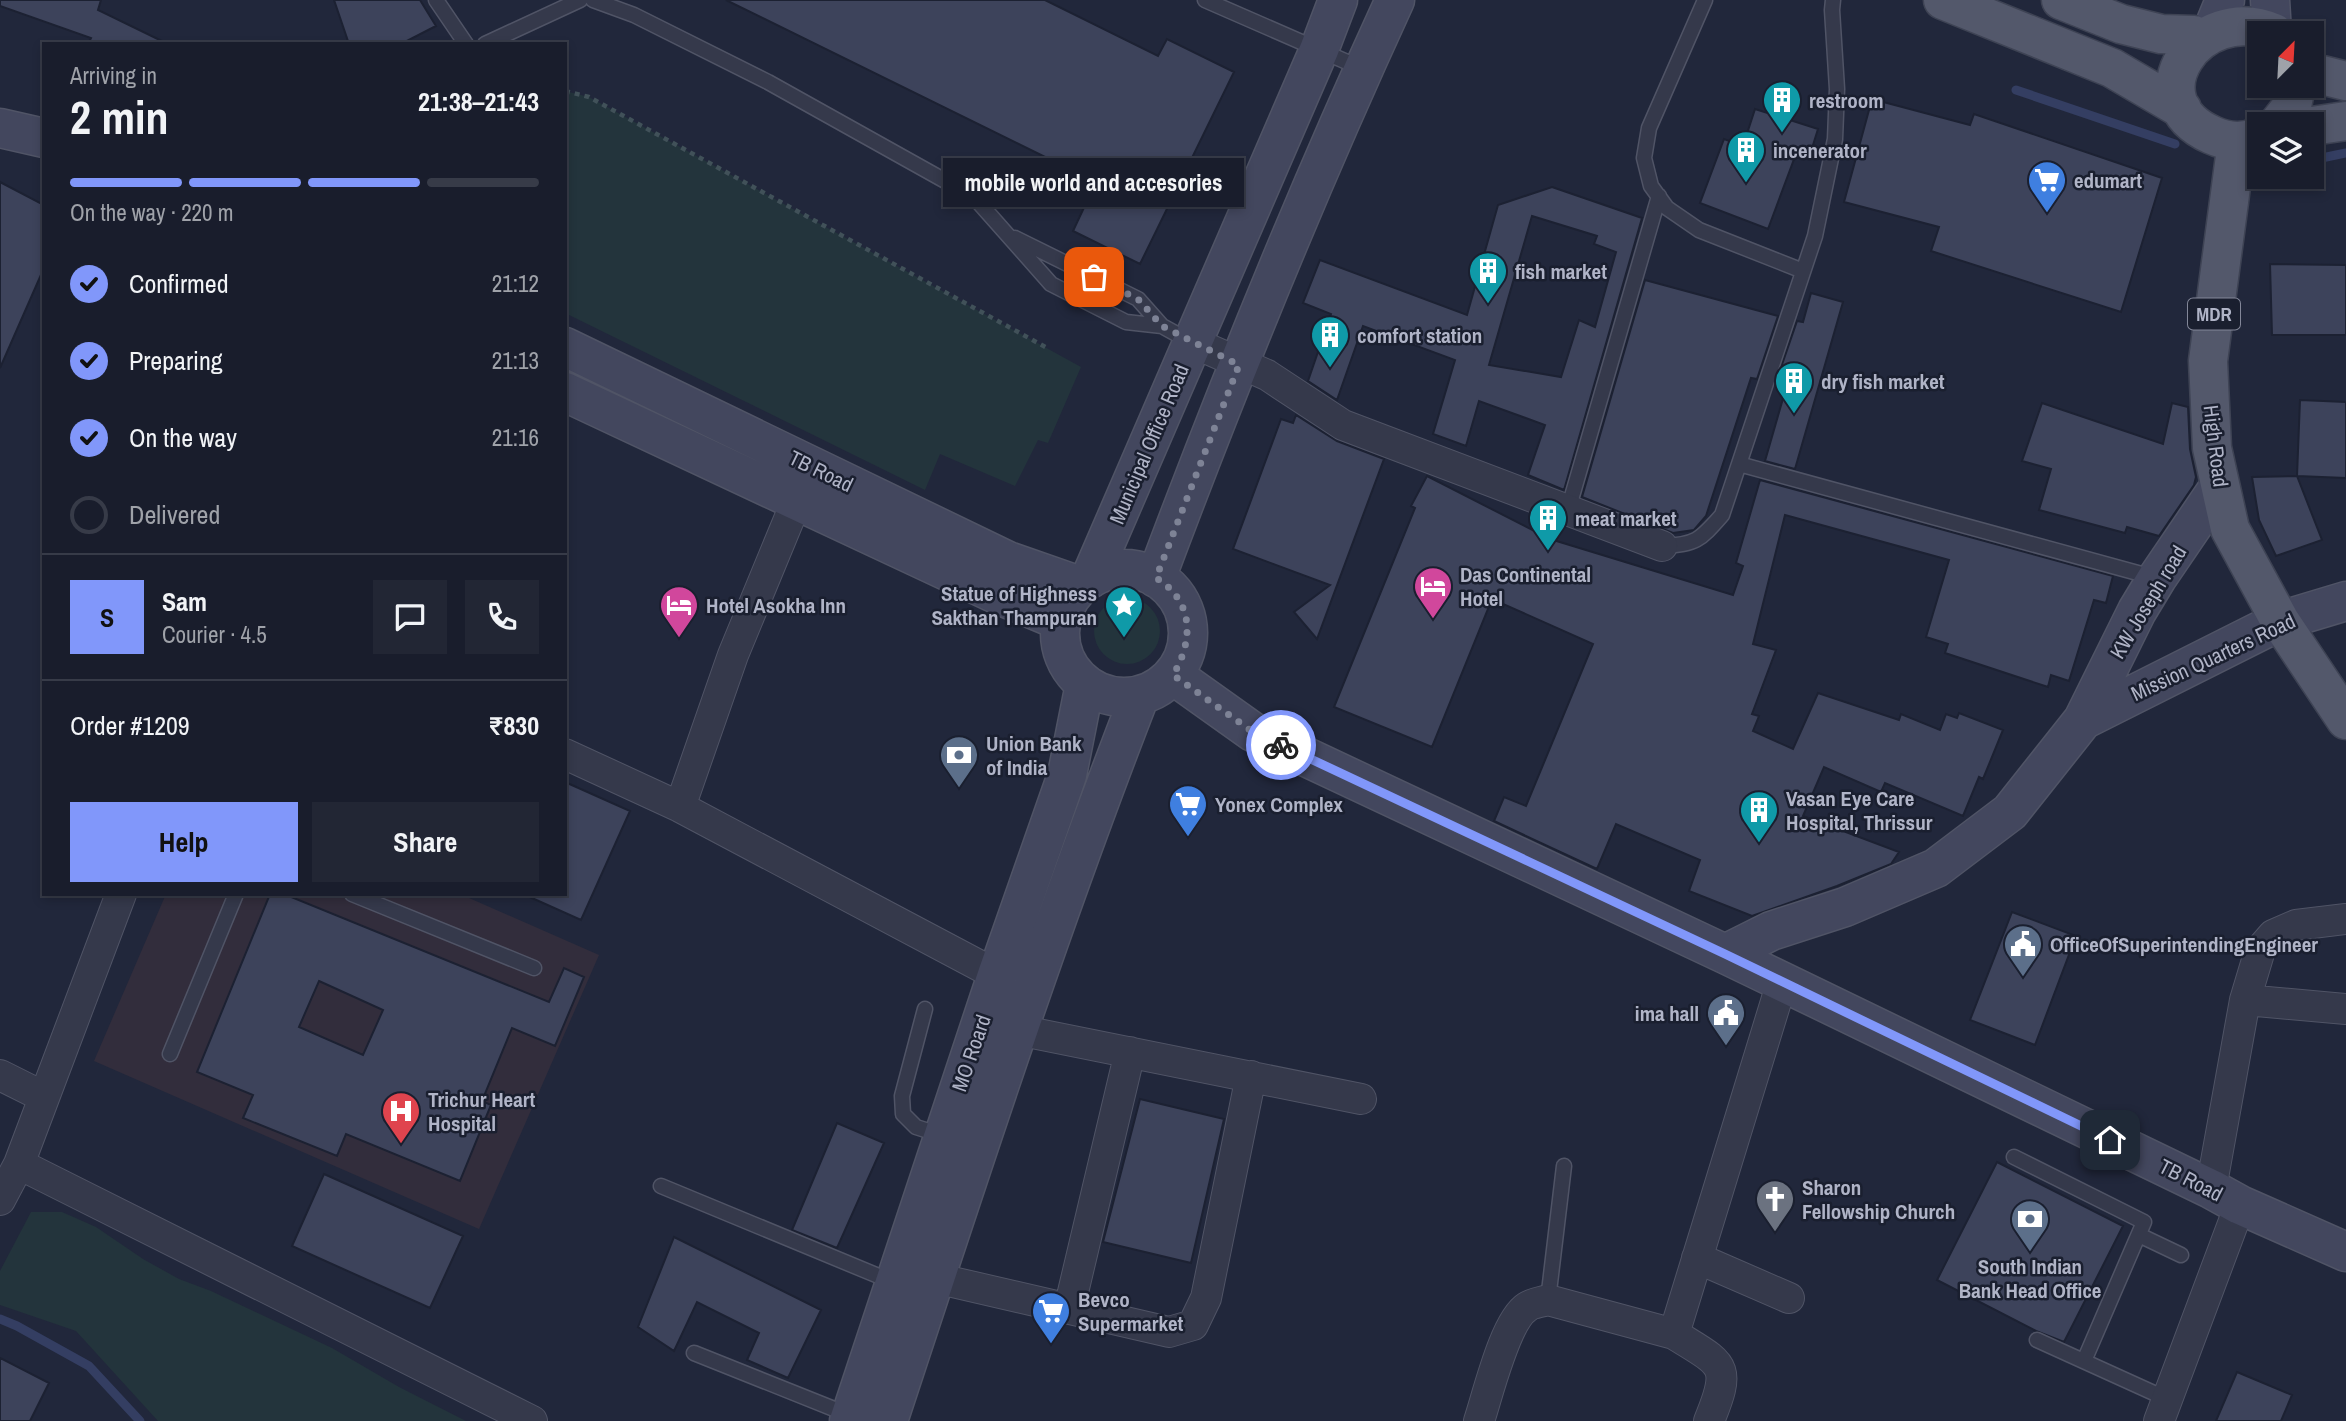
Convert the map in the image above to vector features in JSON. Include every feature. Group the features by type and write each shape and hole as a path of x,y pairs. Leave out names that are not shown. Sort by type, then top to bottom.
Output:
{"main road":[{"name":"Municipal Office Road","path":"1085,582 1133,484 1177,334 1319,50 1338,0"},
{"path":"1156,578 1239,365 1363,69 1395,0"},
{"path":"1943,0 2112,68 2182,109"},
{"path":"2061,0 2121,24 2161,34 2212,19 2247,21"},
{"path":"2212,19 2182,51 2176,70 2176,90 2182,109 2192,122 2205,132 2220,139 2247,139"},
{"path":"2324,76 2346,81"},
{"path":"2324,124 2346,121"},
{"path":"0,128 42,138"},
{"name":"High Road","path":"2247,145 2208,361 2212,448 2230,529 2280,621 2346,720"},
{"name":"TB Road","path":"567,348 1008,561 1085,582"},
{"path":"567,393 994,593 1061,621"},
{"name":"KW Joseph road","path":"2083,720 2137,611 2219,487"},
{"path":"1123,569 1144,572 1156,578 1177,597 1186,616 1188,636 1184,657 1173,675 1159,687 1140,695 1121,697 1101,692 1086,684 1073,671 1060,639 1061,621 1068,602 1085,582 1103,573 1123,569"},
{"name":"Mission Quarters Road","path":"2083,720 2280,621 2346,601"},
{"name":"TB Road","path":"1173,675 1253,732 1725,954 2225,1197 2346,1252"},
{"name":"MO Roard","path":"863,1419 895,1283 997,975 1067,775 1086,684"},
{"path":"863,1419 935,1278 1018,1030 1140,695"},
{"path":"1725,954 1771,931 1845,907 1936,868 2010,812 2083,720"}],"street":[{"path":"1177,334 1239,365 1267,375 1343,425 1662,545"},
{"path":"680,807 733,655 797,500"},
{"path":"567,755 680,807 997,975"},
{"path":"0,1200 19,1164 120,896"},
{"path":"2163,1410 2225,1197 2245,1000 2260,950 2273,935 2296,925 2346,919"},
{"path":"1674,1334 1782,982"},
{"path":"2245,1000 2346,1009"},
{"path":"1018,1030 1361,1098"},
{"path":"1069,1309 1130,1052"},
{"path":"0,1075 44,1097"},
{"path":"935,1278 1169,1332 1193,1325 1206,1298 1251,1076"},
{"path":"19,1164 532,1421"},
{"path":"1697,1258 1789,1298"},
{"path":"1479,1421 1503,1346 1515,1320 1528,1306 1548,1300 1674,1334 1713,1359 1722,1372 1721,1391 1709,1421"}],"lane":[{"path":"436,0 465,42"},
{"path":"489,42 580,0"},
{"path":"593,0 634,15 768,82 974,197 1051,284 1126,322 1177,334"},
{"path":"1205,0 1363,69"},
{"path":"1705,0 1649,128 1644,158 1651,186 1667,208 1699,230 1803,271"},
{"path":"1662,545 1687,545 1705,534 1722,515 1815,236 1835,139 1837,89 1833,0"},
{"path":"1568,510 1659,196"},
{"path":"1008,234 1138,299 1177,334"},
{"path":"1739,464 2157,578"},
{"path":"170,1054 235,896"},
{"path":"357,896 534,968"},
{"path":"925,1009 902,1096 903,1114 916,1127 943,1136"},
{"path":"2014,1157 2144,1222 2084,1361"},
{"path":"1548,1300 1564,1167"},
{"path":"661,1186 895,1283"},
{"path":"2139,1235 2181,1255"},
{"path":"2037,1340 2084,1361 2163,1410"},
{"path":"694,1353 863,1419"}],"path":[{"path":"567,92 589,97 1049,349"}],"shaded area":[{"path":"567,92 589,97 1081,367 1048,443 1038,440 1015,486 940,454 925,490 567,314"},
{"path":"1127,598 1140,601 1150,608 1157,618 1160,631 1157,644 1150,654 1140,661 1127,664 1114,661 1104,654 1097,644 1094,631 1097,618 1104,608 1114,601"},
{"name":"Trichur Heart Hospital","path":"165,896 465,896 599,955 479,1229 94,1061"},
{"path":"31,1212 62,1212 96,1227 143,1259 179,1279 211,1291 332,1348 399,1387 466,1421 158,1421 76,1331 0,1305 0,1271"}],"building":[{"path":"0,0 101,0 98,10 164,42 89,42 91,38 0,6"},
{"path":"334,0 420,0 436,26 405,42 348,42"},
{"path":"726,0 1045,0 1158,56 1167,39 1234,72 1140,264 1073,231 1096,182"},
{"name":"edumart","path":"1872,99 1970,125 1974,114 2162,178 2121,312 1931,251 1939,227 1844,202"},
{"name":"incenerator","path":"1755,109 1818,129 1809,158 1796,154 1768,229 1700,203 1724,139 1743,146"},
{"path":"0,182 42,204 42,273 0,368"},
{"path":"1552,187 1642,218 1564,490 1528,475 1545,425 1479,401 1466,446 1433,434 1455,360 1363,326 1337,400 1308,381 1331,314 1303,303 1320,260 1467,315 1498,205","holes":["1532,216 1597,236 1594,244 1616,252 1595,327 1579,320 1561,377 1489,365"]},
{"path":"2270,264 2346,265 2346,335 2272,335"},
{"path":"1645,280 1778,316 1757,379 1751,378 1706,516 1694,530 1673,533 1582,497"},
{"path":"1811,293 1843,302 1795,469 1765,461 1786,388 1775,385 1797,321 1803,322"},
{"path":"2300,400 2346,402 2346,478 2297,476"},
{"path":"2042,403 2163,444 2172,403 2188,407 2190,449 2196,477 2194,485 2159,536 2127,527 2125,533 2039,510 2051,469 2022,461"},
{"path":"1296,415 1337,441 1384,459 1317,639 1294,612 1330,585 1233,549 1281,419 1293,423"},
{"path":"1427,476 1550,539 1733,595 1743,566 1736,563 1760,480 2113,576 2106,603 2094,600 2069,681 2051,675 2048,687 1945,653 1948,644 1926,637 1949,560 1785,515 1753,644 1776,650 1752,714 1759,716 1753,731 1793,749 1818,693 1899,720 1901,714 1940,730 1946,714 1957,718 1959,713 2003,730 1983,779 1979,777 1963,816 1885,783 1881,792 1824,767 1803,816 1899,852 1891,864 1752,916 1689,891 1700,860 1616,824 1597,869 1494,821 1504,797 1526,806 1593,644 1492,599 1432,747 1334,707 1415,508 1411,506"},
{"path":"2297,476 2322,540 2276,556 2259,520 2252,477"},
{"path":"567,783 630,811 581,920 527,896 567,896"},
{"path":"269,896 289,896 549,1002 564,968 584,977 555,1046 512,1028 482,1101 491,1105 460,1181 346,1134 337,1156 243,1118 253,1095 197,1072","holes":["319,981 383,1010 363,1055 299,1027"]},
{"name":"OfficeOfSuperintendingEngineer","path":"2012,912 2076,936 2035,1045 1970,1020"},
{"path":"1140,1099 1224,1119 1191,1263 1103,1242"},
{"path":"837,1123 884,1143 837,1248 792,1230"},
{"name":"South Indian Bank Head Office","path":"1997,1162 2123,1226 2064,1342 2036,1331 1937,1280"},
{"path":"324,1174 463,1236 430,1308 292,1246"},
{"path":"674,1237 821,1310 788,1378 747,1360 759,1333 697,1302 674,1351 638,1327"},
{"path":"0,1358 49,1383 30,1421 0,1421"},
{"path":"2237,1372 2292,1395 2281,1421 2216,1421"}],"waterway":[{"path":"2016,90 2175,144"},
{"path":"2324,158 2346,153"},
{"path":"0,1319 89,1366 140,1421"}],"way so far":[{"path":"1094,277 1138,299 1162,326 1239,365 1156,578 1177,597 1186,616 1188,636 1184,657 1173,675 1253,732 1281,745"}],"place":[{"name":"restroom","path":"1782,134"},
{"name":"incenerator","path":"1746,184"},
{"name":"edumart","path":"2047,214"},
{"name":"mobile world and accesories","path":"1094,277"},
{"name":"fish market","path":"1488,305"},
{"name":"comfort station","path":"1330,369"},
{"name":"dry fish market","path":"1794,415"},
{"name":"meat market","path":"1548,552"},
{"name":"Das Continental Hotel","path":"1433,620"},
{"name":"Hotel Asokha Inn","path":"679,639"},
{"name":"Statue of Highness Sakthan Thampuran","path":"1124,639"},
{"name":"Union Bank of India","path":"959,789"},
{"name":"Yonex Complex","path":"1188,838"},
{"name":"Vasan Eye Care Hospital, Thrissur","path":"1759,844"},
{"name":"OfficeOfSuperintendingEngineer","path":"2023,978"},
{"name":"ima hall","path":"1726,1047"},
{"name":"Trichur Heart Hospital","path":"401,1145"},
{"name":"Sharon Fellowship Church","path":"1775,1233"},
{"name":"South Indian Bank Head Office","path":"2030,1253"},
{"name":"Bevco Supermarket","path":"1051,1345"}],"route":[{"path":"1281,745 1725,954 2110,1140"}]}
